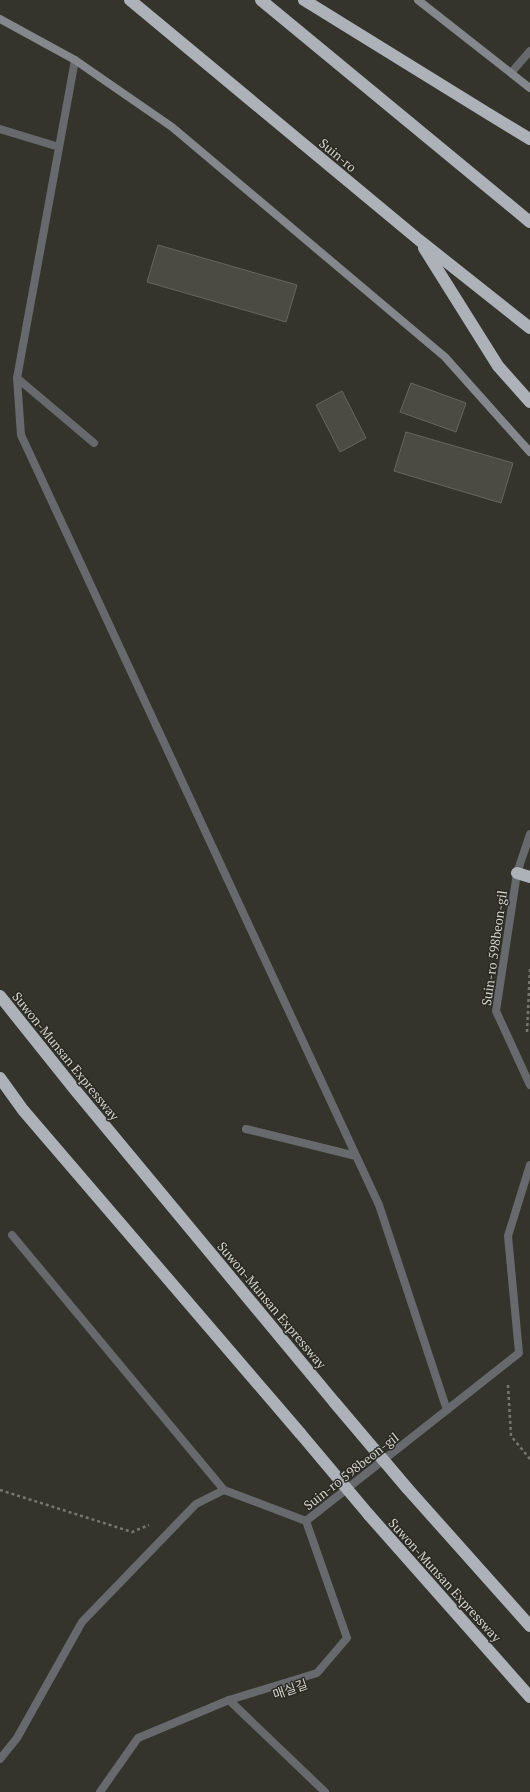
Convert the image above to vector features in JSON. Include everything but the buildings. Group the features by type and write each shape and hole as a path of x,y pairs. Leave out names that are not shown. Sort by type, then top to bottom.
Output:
{"highway":[{"name":"Suin-ro","path":"130,0 419,240 530,328"},
{"path":"261,0 530,222"},
{"path":"304,0 486,114 530,138"},
{"path":"419,240 498,366 530,402"},
{"path":"517,873 530,877"},
{"name":"Suwon-Munsan Expressway","path":"0,996 76,1091 407,1488 530,1626"},
{"name":"Suwon-Munsan Expressway","path":"0,1078 24,1110 369,1515 530,1697"}],"street":[{"path":"418,0 530,88"},
{"path":"0,19 74,60 172,127 439,352 530,452"},
{"path":"511,73 530,51"},
{"path":"74,60 17,378 22,435 379,1205 447,1410"},
{"path":"0,129 58,147"},
{"path":"17,378 94,443"},
{"name":"Suin-ro 598beon-gil","path":"530,834 517,873 496,1011 530,1086"},
{"path":"246,1129 356,1156"},
{"name":"Suin-ro 598beon-gil","path":"100,1792 138,1738 229,1700 317,1673 347,1638 306,1521 519,1353 508,1236 530,1165"},
{"path":"12,1234 224,1490 306,1521"},
{"path":"0,1759 17,1738 82,1622 196,1504 224,1490"},
{"path":"229,1700 325,1792"}],"path":[{"path":"530,968 527,1030 530,1038"},
{"path":"507,1362 511,1436 530,1459"},
{"path":"0,1490 132,1532 153,1523"}]}
